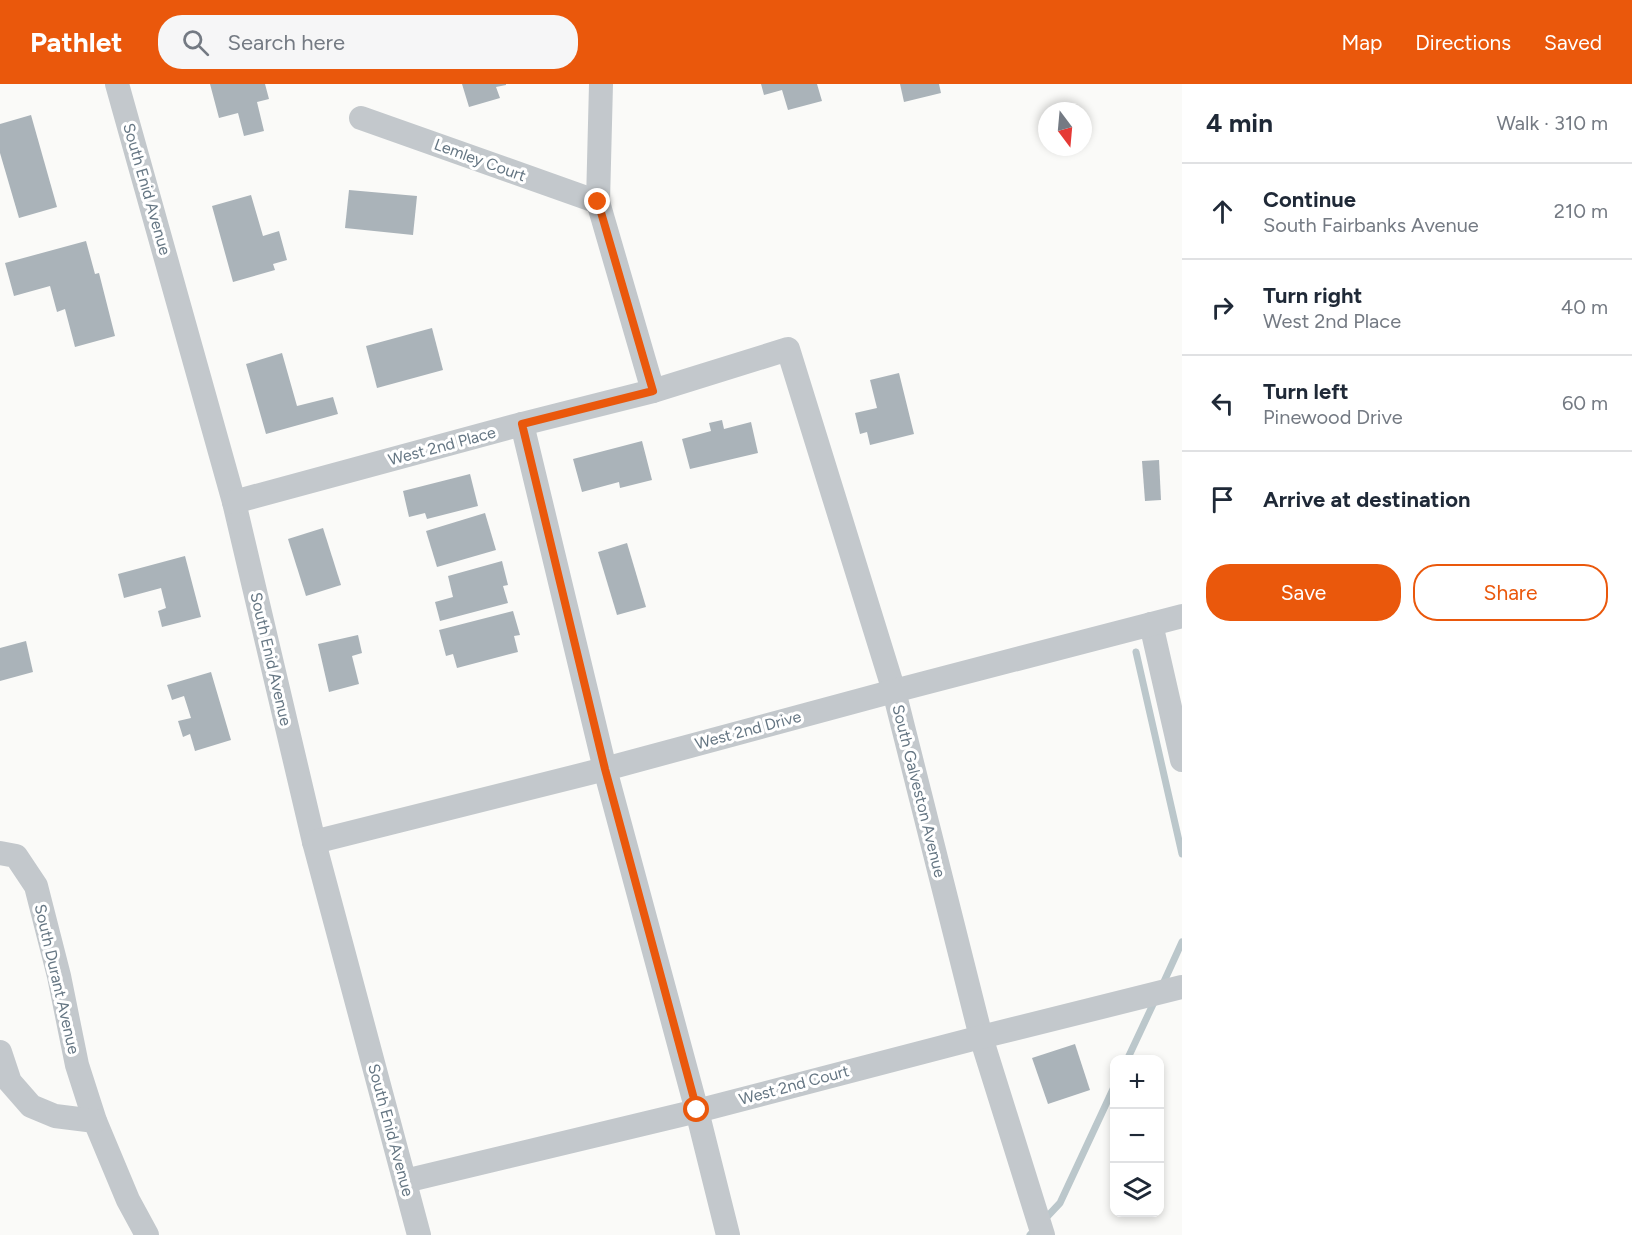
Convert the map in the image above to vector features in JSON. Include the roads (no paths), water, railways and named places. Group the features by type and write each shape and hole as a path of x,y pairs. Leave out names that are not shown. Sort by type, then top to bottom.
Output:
{"street":[{"name":"South Enid Avenue","path":"117,84 234,502 314,842 419,1235"},
{"path":"601,84 598,202 653,391"},
{"name":"Lemley Court","path":"362,118 598,202"},
{"name":"West 2nd Place","path":"234,502 653,391 788,349"},
{"name":"South Galveston Avenue","path":"788,349 894,691 981,1036 1041,1230"},
{"path":"522,424 605,769 697,1110 728,1235"},
{"name":"West 2nd Drive","path":"314,842 605,769 1182,616"},
{"path":"1151,624 1182,760"},
{"name":"South Durant Avenue","path":"0,853 16,856 36,886 59,976 76,1065 95,1121 128,1200 147,1235"},
{"name":"West 2nd Court","path":"405,1181 697,1110 1172,989"},
{"path":"0,1052 10,1082 31,1106 55,1116 95,1121"}],"waterway":[{"path":"1136,652 1182,854"},
{"path":"1162,986 1182,942"},
{"path":"1129,1055 1156,998"},
{"path":"1030,1235 1060,1203 1110,1096"}]}
